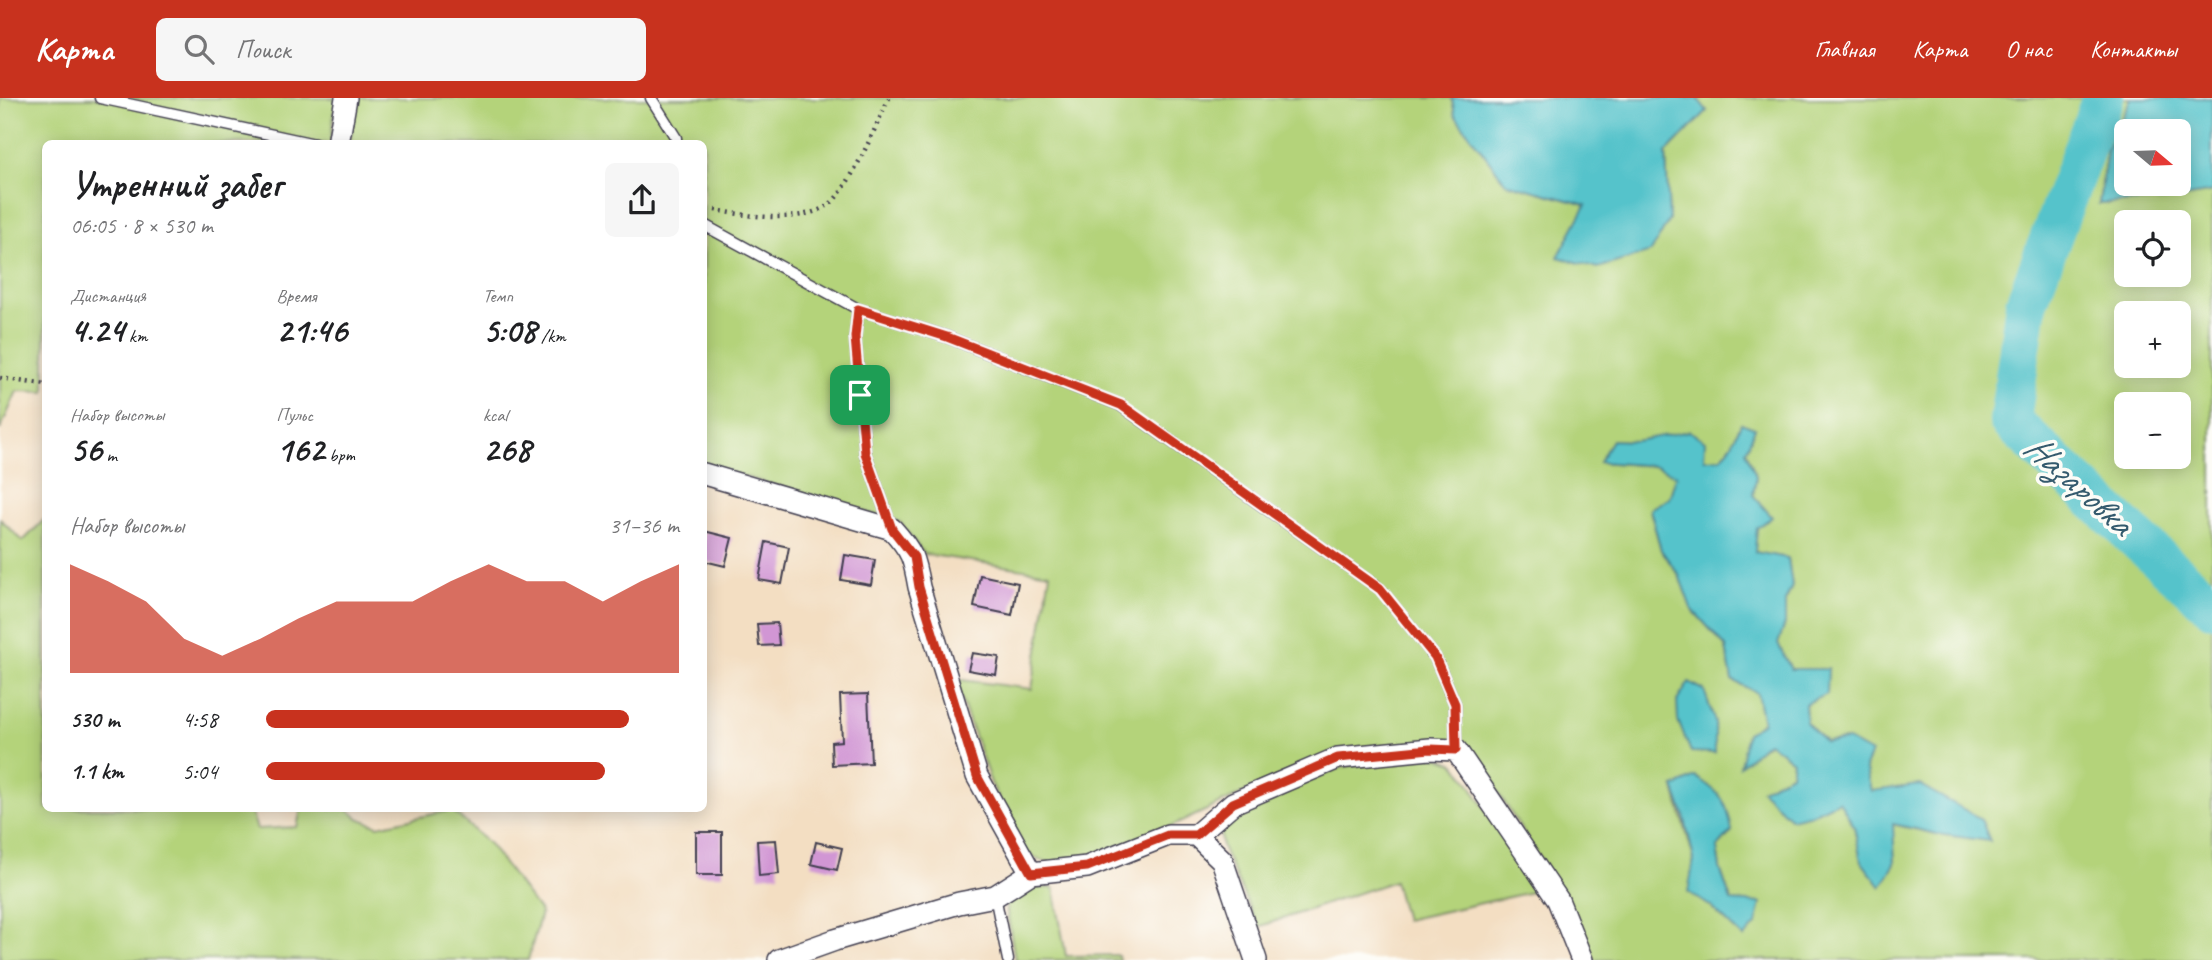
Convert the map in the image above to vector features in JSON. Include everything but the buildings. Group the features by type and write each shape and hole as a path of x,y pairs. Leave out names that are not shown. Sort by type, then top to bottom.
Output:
{"street":[{"path":"339,140 345,98"},
{"path":"707,475 892,529 914,557 919,587 977,776 1031,873"},
{"path":"779,960 946,906 995,896 1031,873 1087,867 1168,835 1196,835 1233,803 1338,758 1430,749 1456,750 1558,901 1582,960"},
{"path":"1196,835 1222,860 1256,960"}],"lane":[{"path":"100,98 297,140"},
{"path":"651,98 676,140"},
{"path":"262,132 270,140"},
{"path":"707,227 858,309 947,337 1121,405 1380,589 1435,657 1455,704 1456,750"},
{"path":"858,309 855,337 865,453 892,529"},
{"path":"995,896 1008,960"}],"path":[{"path":"707,208 790,218 827,205 848,181 889,98"},
{"path":"0,378 42,384"}],"green space":[{"path":"0,98 336,98 330,140 42,140 42,392 17,391 0,430"},
{"path":"354,98 1452,98 1455,115 1506,183 1586,205 1669,220 1666,153 1707,111 1697,98 2131,98 2121,119 2114,119 2114,135 2107,150 2099,204 2168,200 2212,192 2212,960 1589,960 1565,900 1473,752 1435,743 1337,753 1166,829 1086,858 1059,865 1039,860 1026,853 991,783 954,679 1032,689 1050,573 924,554 900,522 707,466 707,140 350,140","holes":["1741,424 1746,451 1756,476 1753,495 1757,528 1754,552 1788,558 1792,586 1785,602 1785,624 1777,644 1791,669 1828,669 1805,703 1806,722 1825,742 1848,740 1865,767 1871,791 1989,840 1937,834 1892,824 1895,864 1881,886 1861,861 1854,826 1839,800 1812,814 1762,790 1791,774 1793,761 1769,742 1740,765 1763,723 1757,692 1732,680 1726,647 1691,608 1679,575 1661,550 1650,510 1670,497 1676,475 1656,466 1600,462 1612,440 1660,438 1703,460 1721,458 1732,444","1674,788 1732,831 1717,848 1720,868 1744,938 1710,906 1689,892 1694,859"]},
{"path":"0,519 23,541 42,522 42,812 251,812 257,829 297,827 300,812 351,812 358,818 378,826 454,812 489,844 541,913 528,960 0,960"},
{"path":"1432,755 1454,763 1467,779 1536,891 1405,920 1394,881 1258,927 1222,847 1220,826 1235,813 1342,767"},
{"path":"1032,887 1054,888 1066,956 1118,955 1119,960 1015,960 1005,900"}],"water":[{"path":"1452,98 1697,98 1707,111 1666,153 1669,220 1651,252 1598,268 1558,257 1586,205 1506,183 1455,115"},
{"path":"2131,98 2212,98 2212,192 2191,196 2191,119 2121,119"},
{"path":"2114,135 2114,196 2190,196 2168,200 2099,204 2107,150"},
{"path":"1741,423 1755,428 1746,451 1756,476 1753,495 1772,517 1757,528 1755,552 1788,558 1792,586 1785,602 1785,624 1778,644 1791,669 1828,669 1827,694 1805,704 1806,722 1825,742 1848,740 1871,753 1865,767 1871,791 1920,785 1981,819 1990,841 1937,834 1893,824 1895,864 1881,887 1861,861 1854,826 1839,801 1812,814 1791,819 1761,790 1791,774 1793,761 1768,742 1740,766 1747,733 1763,722 1757,693 1732,680 1726,647 1691,608 1679,575 1661,550 1650,509 1670,497 1676,475 1656,466 1599,462 1612,440 1635,441 1689,431 1705,441 1704,459 1721,458 1732,444"},
{"path":"1689,682 1704,690 1715,722 1715,753 1691,752 1678,721 1677,701"},
{"path":"1696,777 1717,793 1728,812 1732,831 1717,848 1720,868 1731,901 1761,903 1756,925 1744,938 1710,906 1688,892 1694,859 1684,815 1674,787"}],"waterway":[{"name":"Назаровка","path":"2103,98 2026,304 2010,421 2212,606"}],"route":[{"path":"858,309 947,337 1121,405 1380,589 1435,657 1455,704 1456,750 1430,749 1338,758 1233,803 1196,835 1168,835 1087,867 1031,873 977,776 919,587 914,557 892,529 865,453 860,395 855,337 858,309"}]}
